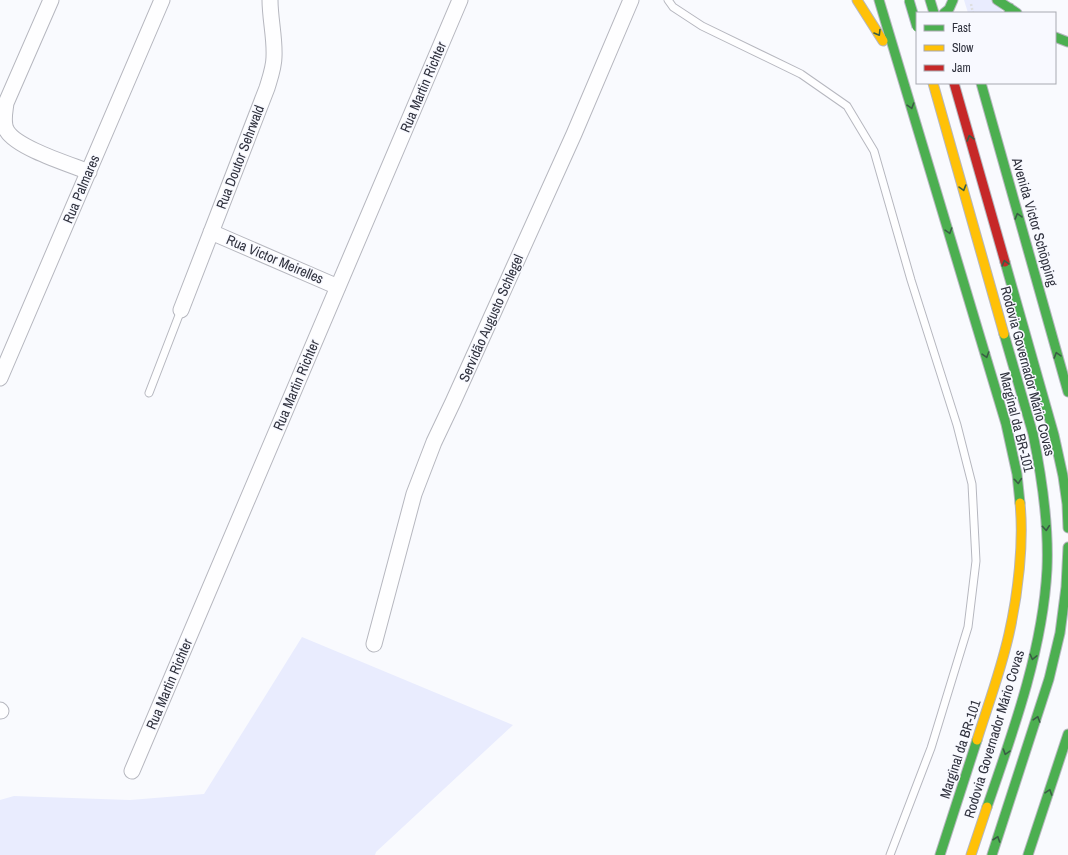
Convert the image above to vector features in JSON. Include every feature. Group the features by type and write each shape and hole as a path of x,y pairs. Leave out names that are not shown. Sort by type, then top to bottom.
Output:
{"main road":[{"path":"857,0 900,69"},
{"name":"Marginal da BR-101","path":"879,0 1006,424 1017,474 1021,515 1020,557 1009,634 988,708 940,855"},
{"path":"909,0 916,24"},
{"path":"930,0 934,12"},
{"path":"997,0 1012,9"},
{"path":"945,12 957,2"},
{"path":"901,9 916,15"},
{"path":"1056,37 1068,42"},
{"name":"Rodovia Governador Mário Covas","path":"933,84 1033,434 1043,495 1047,535 1047,570 1036,646 1018,715 971,855"},
{"name":"Rodovia Governador Mário Covas","path":"954,84 1054,435 1063,476 1067,504 1068,528"},
{"name":"Avenida Victor Schöpping","path":"981,84 1068,392"},
{"path":"997,107 1004,167"},
{"path":"992,855 1049,679 1060,633 1066,587 1068,547"},
{"path":"1003,822 1042,729"},
{"path":"1028,855 1068,734"}],"street":[{"path":"51,0 6,103 4,117 6,130 16,141 30,149 89,172"},
{"name":"Rua Palmares","path":"0,378 162,0"},
{"name":"Rua Doutor Sehrwald","path":"181,310 273,70 274,41 270,0"},
{"name":"Rua Martin Richter","path":"132,771 460,0"},
{"name":"Servidão Augusto Schlegel","path":"374,644 414,494 434,442 574,134 631,0"},
{"name":"Rua Victor Meirelles","path":"211,232 338,286"}],"lane":[{"path":"668,0 672,7 702,26 801,74 847,106 874,151 911,280 957,425 972,484 976,561 968,627 931,748 890,855"},
{"path":"149,393 181,310"}],"path":[{"path":"970,0 973,12"}],"shaded area":[{"path":"964,0 992,0 1003,12 968,12"},
{"path":"302,637 513,725 376,852 375,855 0,855 0,800 14,796 130,800 204,794"}],"traffic: fast":[{"path":"879,0 1006,424 1017,474 1020,503"},
{"path":"909,0 916,24"},
{"path":"930,0 934,12"},
{"path":"945,12 949,9 953,0"},
{"path":"997,0 1015,12"},
{"path":"1009,12 1010,8"},
{"path":"1056,37 1068,42"},
{"path":"981,84 1068,392"},
{"path":"1005,262 1054,435 1063,476 1067,504 1068,528"},
{"path":"987,807 1007,749 1033,660 1040,629 1047,569 1046,518 1042,484 1033,434 1004,334"},
{"path":"992,855 1049,679 1060,633 1066,587 1068,547"},
{"path":"1028,855 1068,734"},
{"path":"940,855 977,740"}],"traffic: slow":[{"path":"857,0 883,41"},
{"path":"933,84 1004,334"},
{"path":"977,740 1002,661 1012,619 1021,551 1020,503"},
{"path":"971,855 987,807"}],"traffic: jam":[{"path":"954,84 1005,262"}]}
